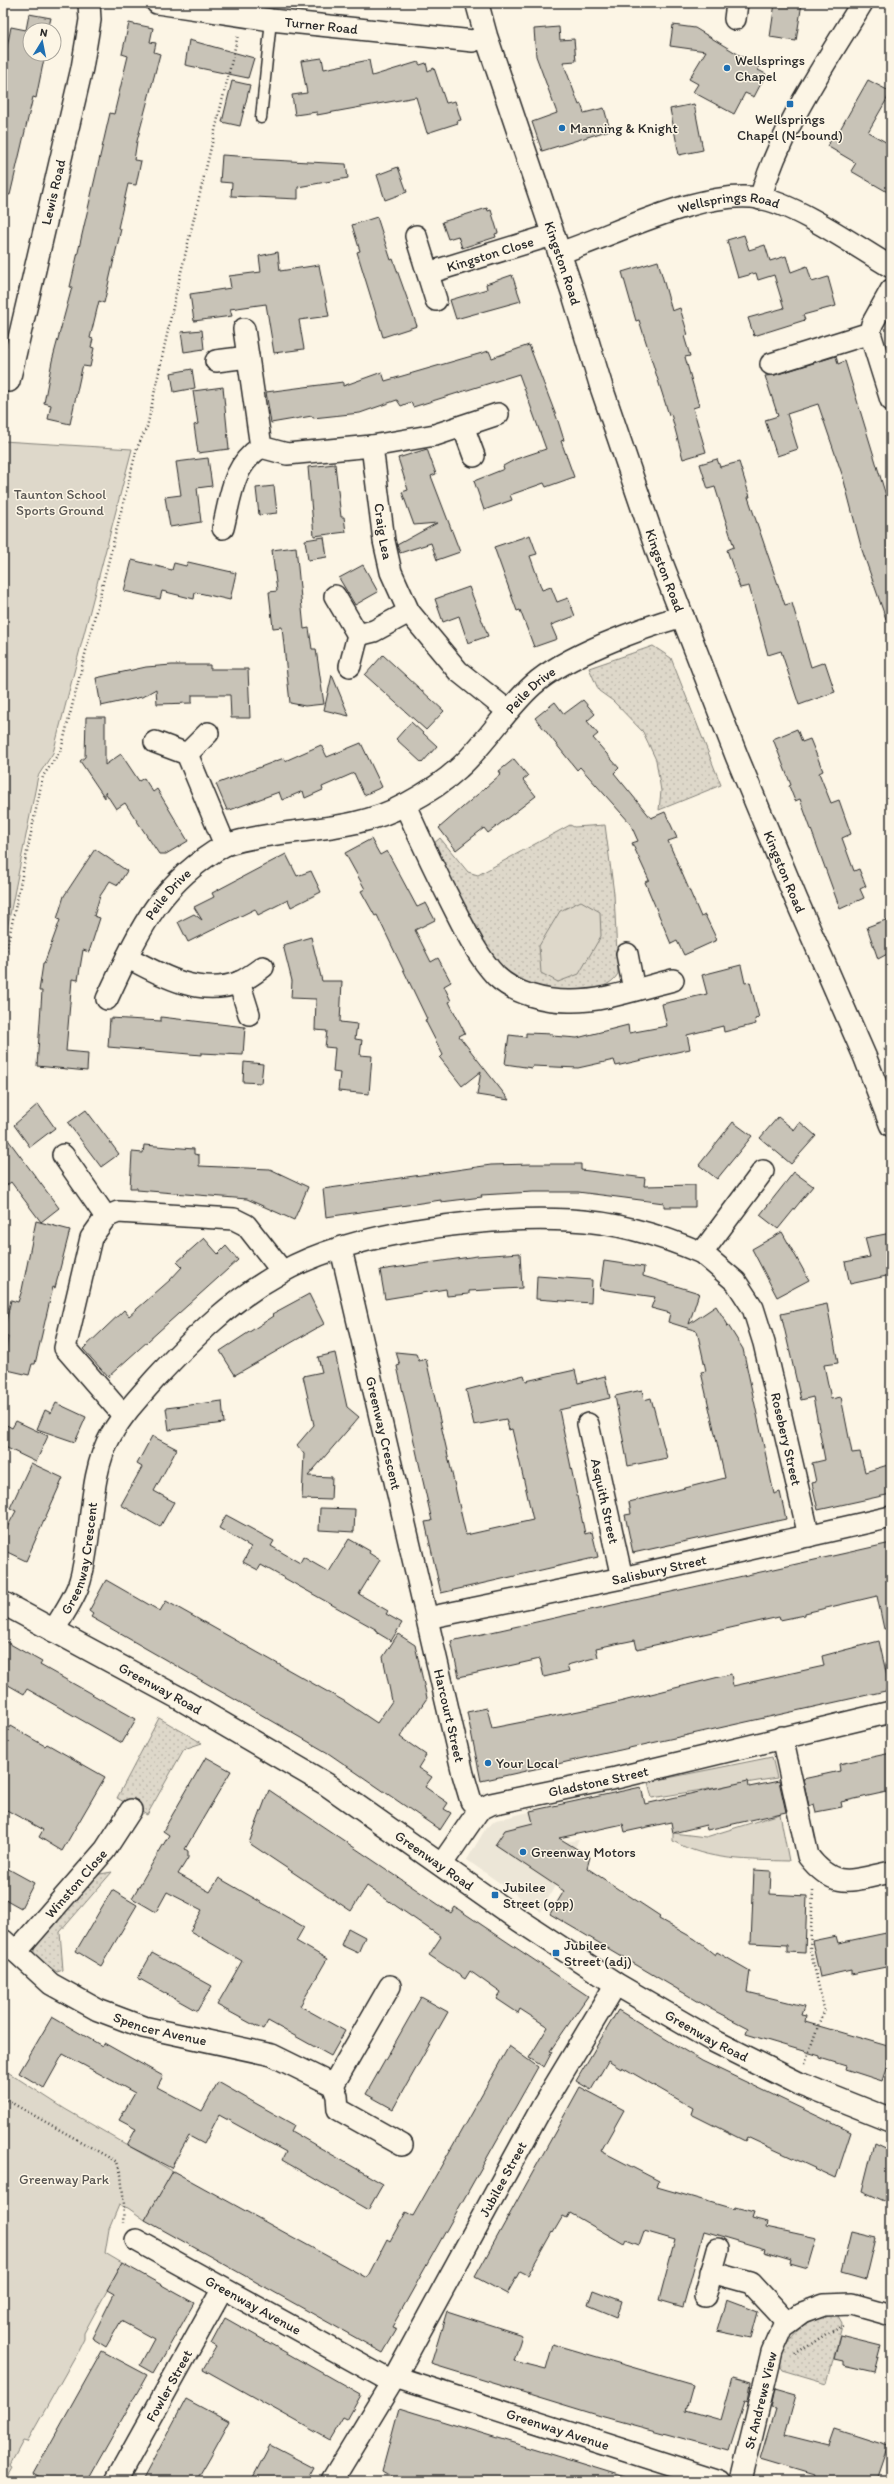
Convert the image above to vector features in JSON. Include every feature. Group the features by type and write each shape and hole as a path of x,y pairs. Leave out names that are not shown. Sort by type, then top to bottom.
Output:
{"street":[{"name":"Lewis Road","path":"9,381 82,68 90,20 88,3"},
{"name":"Turner Road","path":"157,3 242,15 266,14 473,41 486,36"},
{"name":"Kingston Road","path":"477,3 486,36 556,244 637,495 737,757 796,899 865,1057 891,1124"},
{"path":"760,198 775,157 799,106 862,3"},
{"name":"Wellsprings Road","path":"556,244 615,231 713,200 736,197 760,198 796,212 891,267"},
{"name":"Kingston Close","path":"416,236 436,300"},
{"name":"Kingston Close","path":"428,273 556,244"},
{"path":"891,290 872,324 870,333 891,400"},
{"path":"244,330 261,447"},
{"path":"771,364 870,333"},
{"path":"216,361 248,357"},
{"path":"223,528 239,468 250,454 261,447 287,454 372,446 435,435 498,414"},
{"path":"463,426 474,456"},
{"name":"Craig Lea","path":"372,446 384,541 391,572 409,612 458,671 508,711"},
{"path":"335,596 358,635 350,666"},
{"path":"358,635 374,631 409,612"},
{"name":"Peile Drive","path":"107,999 127,957 153,910 168,888 202,858 224,845 249,837 354,823 384,816 429,791 459,768 508,711 533,685 555,668 604,646 684,616"},
{"path":"187,754 208,733"},
{"path":"155,742 187,754 224,845"},
{"path":"405,805 430,862 465,929 483,960 497,977 521,992 550,1000 585,1000 673,980"},
{"path":"628,954 634,990"},
{"path":"127,957 154,972 198,987 239,982 263,967"},
{"path":"239,982 249,1014"},
{"path":"63,1155 106,1217"},
{"path":"702,1253 763,1171"},
{"path":"123,1415 64,1348 91,1238 106,1217 118,1212 234,1219 246,1225 282,1272"},
{"name":"Greenway Crescent","path":"53,1631 80,1583 99,1470 110,1438 123,1415 187,1344 218,1314 282,1272 341,1248 429,1229 483,1222 572,1220 621,1227 665,1237 702,1253 736,1282 753,1308 764,1343"},
{"name":"Greenway Crescent","path":"341,1248 427,1618"},
{"name":"Rosebery Street","path":"764,1343 809,1536"},
{"name":"Asquith Street","path":"588,1424 622,1578"},
{"name":"Salisbury Street","path":"427,1618 622,1578 891,1517"},
{"name":"Greenway Road","path":"3,1603 179,1698 326,1784 519,1920 616,1984 714,2041 798,2083 891,2120"},
{"name":"Harcourt Street","path":"427,1618 463,1774 472,1801 479,1810"},
{"name":"Gladstone Street","path":"479,1810 491,1804 616,1778 891,1712"},
{"path":"782,1737 808,1856 819,1870 834,1879 850,1880 891,1872"},
{"name":"Winston Close","path":"9,1946 105,1850 131,1810"},
{"path":"441,1865 479,1810"},
{"name":"Spencer Avenue","path":"9,1946 51,1984 98,2010 143,2026 272,2055 333,2085"},
{"name":"Jubilee Street","path":"332,2481 393,2379 504,2174 616,1984"},
{"path":"390,1986 333,2085 337,2096 338,2109 402,2145"},
{"name":"Greenway Avenue","path":"136,2240 222,2290 393,2379 720,2481"},
{"path":"705,2296 718,2250"},
{"path":"711,2272 751,2283 788,2323"},
{"name":"Fowler Street","path":"116,2481 222,2290"},
{"name":"St Andrews View","path":"741,2481 772,2352 783,2327 802,2313 824,2305 852,2304 891,2315"}],"lane":[{"path":"261,118 266,14"}],"path":[{"path":"3,966 43,776 61,750 137,448 147,428 176,293 242,15"},
{"path":"798,2083 824,2009 810,1949 809,1936 813,1887 819,1870"},
{"path":"3,2098 117,2162 121,2175 124,2204 122,2219 124,2231 136,2240"},
{"path":"793,2357 826,2334 849,2324"}],"shaded area":[{"name":"Greenway Motors","path":"550,1807 558,1843 579,1840 541,1912 467,1860 465,1863 486,1828 496,1820"}],"green space":[{"name":"Taunton School Sports Ground","path":"3,441 132,449 53,753 38,776 3,949"},
{"path":"653,646 671,658 721,785 659,810 661,791 656,760 643,732 613,701 599,691 589,668"},
{"path":"570,825 574,827 605,825 614,894 618,974 611,982 597,988 570,993 547,992 526,984 507,972 499,964 476,928 432,845 440,838 468,872 478,875"},
{"path":"581,901 600,912 601,936 579,974 558,982 541,973 539,946 560,911"},
{"path":"159,1718 202,1743 184,1749 147,1815 117,1798"},
{"path":"772,1757 777,1778 652,1798 648,1782"},
{"path":"780,1814 789,1861 745,1860 715,1856 686,1848 673,1841 673,1833 706,1837"},
{"path":"112,1872 60,1932 63,1970 57,1972 33,1955 37,1939 94,1875"},
{"name":"Greenway Park","path":"3,2069 65,2109 174,2172 145,2220 128,2208 119,2205 109,2229 105,2253 122,2263 84,2333 84,2339 77,2353 27,2442 23,2441 10,2465 13,2467 5,2481 3,2481"},
{"path":"837,2314 842,2323 841,2330 827,2383 783,2370 779,2364 793,2336 808,2323 826,2316"}],"building":[{"path":"775,3 802,3 796,41 770,37"},
{"path":"29,14 51,18 50,22 28,22"},
{"path":"129,23 153,28 150,42 156,43 154,52 160,54 137,141 134,160 141,161 136,185 128,184 118,228 121,229 104,303 99,301 90,338 93,339 91,347 94,348 90,367 83,366 82,368 70,424 48,419 51,405 44,403 52,361 72,287 70,287 110,113 114,114 128,56 122,54"},
{"name":"Wellsprings Chapel","path":"673,25 695,28 759,67 758,70 766,74 754,97 745,93 734,114 693,92 698,84 689,79 706,51 670,46"},
{"path":"11,27 22,29 22,62 43,62 36,98 33,97 10,195 3,194 3,67"},
{"path":"559,27 560,40 574,39 576,61 563,62 579,105 581,104 584,113 604,108 610,130 542,151 532,122 557,113 536,56 534,29"},
{"path":"189,40 254,58 248,78 185,65"},
{"path":"322,58 324,69 369,60 372,76 418,62 420,65 426,63 428,71 434,68 446,103 455,101 461,120 457,121 458,123 427,133 416,97 317,115 317,112 295,115 292,95 307,93 301,61"},
{"path":"868,80 891,92 868,132 891,145 891,194 851,171 856,163 827,146 836,132 838,133"},
{"path":"232,81 250,85 240,126 222,122"},
{"path":"694,104 703,150 679,155 670,109"},
{"path":"222,155 253,157 253,159 346,164 348,178 298,187 298,199 231,196 232,183 220,182"},
{"path":"398,167 407,192 385,200 377,175"},
{"path":"487,208 488,211 491,210 498,233 495,234 496,237 462,248 458,236 448,239 442,222"},
{"path":"377,217 391,260 393,259 417,326 383,337 357,252 360,251 352,225"},
{"path":"744,235 749,250 765,245 770,261 786,256 791,272 807,266 812,282 828,277 836,306 803,315 805,320 754,336 748,318 784,308 774,275 758,280 756,273 738,278 727,240"},
{"path":"278,252 280,271 319,265 329,316 299,320 304,349 274,353 266,304 230,309 232,316 194,321 190,294 231,288 229,276 261,272 259,256"},
{"path":"658,261 672,311 680,308 688,335 684,336 690,356 685,357 699,406 693,408 706,452 683,459 671,414 669,415 639,320 636,321 622,272"},
{"path":"512,275 521,301 456,319 450,300 487,289 486,284"},
{"path":"202,330 204,349 184,352 181,332"},
{"path":"529,345 558,421 564,440 561,441 574,477 546,487 544,483 510,495 512,500 484,510 474,481 504,469 503,466 516,459 546,449 519,374 413,407 411,402 401,406 397,400 360,413 313,418 312,416 271,423 266,392 343,382 343,386 382,372 385,381 489,351 492,358"},
{"path":"836,356 838,364 845,361 891,512 891,621 887,622 862,550 843,477 818,404 787,414 798,449 777,456 765,420 778,416 765,376 775,375"},
{"path":"192,369 195,388 174,392 171,373"},
{"path":"223,387 229,449 198,453 194,425 198,424 193,391"},
{"path":"427,449 436,474 431,476 460,552 437,560 431,543 400,553 397,545 437,523 414,525 402,492 408,490 398,458"},
{"path":"208,458 212,486 197,488 201,522 170,527 165,497 181,495 176,462"},
{"path":"717,459 720,467 739,462 750,497 748,497 785,605 792,603 811,667 825,662 835,692 799,705 781,651 768,655 749,586 740,588 727,550 734,547 715,487 708,489 700,464"},
{"path":"335,464 341,517 344,517 346,532 314,536 308,467"},
{"path":"274,486 277,513 259,515 256,488"},
{"path":"530,535 537,554 530,556 542,590 551,587 557,602 568,598 575,616 551,625 557,639 534,647 520,610 517,611 494,547"},
{"path":"324,537 327,557 308,560 305,540"},
{"path":"296,547 304,629 309,628 312,649 316,649 324,704 305,706 290,703 282,627 273,628 269,592 277,591 272,550"},
{"path":"132,560 172,570 174,563 186,566 188,562 236,573 230,600 195,592 194,599 162,591 160,599 124,591"},
{"path":"363,565 378,592 355,605 339,578"},
{"path":"469,587 488,636 468,643 459,616 443,622 435,599"},
{"path":"383,655 444,711 426,730 365,675"},
{"path":"210,665 210,669 248,669 250,718 231,718 230,695 192,695 192,703 157,704 156,689 142,697 101,706 96,678 146,667"},
{"path":"332,675 349,716 324,710"},
{"path":"583,700 595,714 587,721 598,734 593,738 619,768 614,773 651,818 665,812 677,838 668,841 701,917 705,915 717,940 684,955 677,941 671,944 645,882 649,880 632,843 638,841 630,823 580,767 577,770 535,718 555,702 564,714"},
{"path":"86,717 105,717 105,765 121,754 139,781 144,778 153,792 157,789 188,841 166,854 159,854 125,803 116,809 105,792 105,798 80,761 85,757"},
{"path":"411,722 437,746 422,763 396,739"},
{"path":"797,729 802,742 810,739 823,771 819,773 831,803 839,800 851,834 842,838 854,871 859,869 866,886 860,889 864,898 840,909 800,799 795,801 789,786 791,785 773,739"},
{"path":"361,743 382,787 364,795 354,773 322,787 323,790 305,798 303,791 282,800 279,792 227,810 216,784 284,758 285,761 321,745 327,757"},
{"path":"514,759 528,776 523,780 536,796 488,833 484,828 456,850 439,828 501,774 499,771"},
{"path":"371,839 380,855 387,851 417,907 426,903 435,920 415,930 431,962 438,958 451,982 444,986 451,1001 449,1002 465,1033 459,1036 509,1100 477,1095 481,1071 462,1086 440,1058 443,1055 425,1020 427,1019 377,915 375,916 361,891 365,889 345,853"},
{"path":"95,849 127,871 118,885 110,881 100,896 94,916 100,918 89,952 83,950 78,980 72,979 66,1051 88,1053 87,1071 37,1066 42,991 39,991 43,964 60,920 57,919 64,896"},
{"path":"286,854 297,876 311,871 321,892 291,907 288,900 258,915 255,909 188,942 178,922 194,914 202,920 194,907 214,897 212,893"},
{"path":"891,918 891,952 878,959 867,927"},
{"path":"311,937 322,981 342,981 340,1022 357,1024 355,1039 362,1040 360,1055 372,1056 369,1094 338,1091 340,1073 333,1072 335,1048 325,1047 327,1031 315,1030 316,999 291,998 292,981 283,945"},
{"path":"741,965 745,983 750,982 759,1018 755,1019 756,1024 724,1032 723,1026 687,1035 690,1049 616,1066 614,1060 578,1068 533,1066 532,1068 505,1064 509,1035 526,1037 526,1033 553,1034 552,1036 577,1038 628,1025 629,1033 667,1026 662,1004 707,994 702,975"},
{"path":"161,1017 245,1027 243,1055 201,1053 201,1055 108,1047 110,1018 161,1021"},
{"path":"244,1062 263,1064 261,1083 243,1082"},
{"path":"38,1104 55,1128 30,1147 14,1125"},
{"path":"86,1110 119,1154 101,1167 68,1123"},
{"path":"778,1117 794,1130 800,1122 816,1136 791,1164 760,1138"},
{"path":"733,1122 752,1136 717,1179 699,1165"},
{"path":"3,1133 59,1208 41,1222 11,1182 3,1188"},
{"path":"144,1145 194,1149 194,1154 199,1155 199,1166 270,1169 308,1187 294,1220 247,1199 137,1190 137,1188 130,1188 132,1152 143,1153"},
{"path":"581,1164 581,1170 645,1178 644,1186 695,1185 695,1207 664,1207 664,1203 578,1192 533,1192 481,1195 482,1197 441,1202 441,1200 326,1217 323,1189 491,1165"},
{"path":"794,1172 813,1186 778,1229 760,1215"},
{"path":"36,1221 70,1230 55,1288 53,1287 35,1364 32,1364 29,1375 3,1369 8,1337 3,1336 3,1334 11,1300 18,1302 22,1290"},
{"path":"782,1232 809,1280 777,1297 752,1249"},
{"path":"891,1233 891,1275 850,1284 845,1262 870,1257 865,1238"},
{"path":"204,1238 218,1254 226,1246 238,1260 108,1377 83,1349 124,1310 129,1316 170,1280 182,1267 177,1262"},
{"path":"520,1253 522,1288 469,1291 469,1294 447,1296 446,1289 385,1299 380,1270 477,1256"},
{"path":"604,1261 644,1267 643,1276 699,1293 689,1324 716,1306 743,1349 774,1494 780,1492 786,1519 633,1553 625,1515 631,1514 629,1502 725,1478 701,1372 706,1371 697,1331 668,1322 670,1313 651,1308 655,1297 600,1289"},
{"path":"537,1276 592,1280 591,1303 536,1299"},
{"path":"309,1294 324,1324 235,1375 220,1351 274,1316 272,1314"},
{"path":"827,1304 838,1363 824,1365 831,1399 841,1397 852,1453 860,1452 865,1472 891,1464 891,1494 818,1510 812,1483 816,1482 812,1463 825,1460 813,1397 801,1400 781,1314"},
{"path":"396,1352 416,1354 419,1361 426,1359 466,1535 533,1520 512,1429 509,1430 506,1419 474,1425 466,1390 524,1375 526,1381 575,1370 578,1383 605,1376 610,1398 559,1410 585,1534 592,1532 598,1557 441,1593 425,1522 432,1521 397,1366 400,1365"},
{"path":"335,1353 347,1407 359,1417 308,1476 332,1477 331,1500 302,1499 304,1454 297,1445 314,1425 303,1376 322,1372 318,1357"},
{"path":"642,1390 644,1400 651,1398 667,1458 628,1466 615,1396"},
{"path":"222,1401 224,1423 169,1430 166,1408"},
{"path":"56,1403 86,1417 75,1442 37,1429 45,1410 51,1413"},
{"path":"16,1421 48,1436 36,1462 3,1446 3,1423 12,1428"},
{"path":"152,1436 177,1449 154,1491 174,1502 160,1527 121,1505 142,1467 137,1464"},
{"path":"31,1463 63,1478 26,1561 3,1550 3,1535 16,1511 10,1508"},
{"path":"320,1508 355,1509 354,1532 319,1530"},
{"path":"226,1515 274,1541 271,1546 300,1563 303,1557 329,1572 349,1539 370,1551 369,1553 380,1560 359,1594 388,1611 386,1614 402,1623 391,1641 376,1632 377,1630 261,1565 258,1570 243,1562 251,1547 219,1528"},
{"path":"891,1543 891,1628 884,1629 877,1596 805,1613 805,1615 780,1620 779,1617 637,1649 635,1640 596,1648 598,1657 567,1665 569,1671 544,1677 540,1659 459,1677 451,1641"},
{"path":"106,1580 160,1611 166,1601 344,1701 377,1723 392,1701 383,1657 398,1634 415,1645 427,1698 400,1737 426,1755 418,1768 432,1777 425,1787 448,1803 444,1809 451,1813 440,1830 328,1753 91,1617 93,1614 89,1611"},
{"path":"3,1640 42,1662 40,1665 136,1719 122,1743 27,1689 24,1694 3,1682"},
{"path":"879,1641 890,1690 481,1781 467,1712 487,1708 492,1728 599,1707 731,1674 733,1686 824,1666 822,1656"},
{"path":"10,1726 45,1746 47,1744 105,1777 62,1851 39,1837 43,1830 3,1808 3,1739"},
{"path":"891,1753 891,1791 841,1802 842,1807 816,1812 814,1804 809,1806 803,1779 840,1771 839,1764"},
{"path":"206,1757 231,1771 185,1849 188,1851 188,1858 178,1874 210,1892 219,1878 304,1927 296,1941 327,1959 300,2006 345,2031 331,2056 268,2021 263,2030 217,2005 242,1961 190,1931 202,1910 167,1892 156,1912 132,1898 169,1835 163,1831"},
{"path":"748,1781 749,1787 779,1781 786,1812 707,1830 706,1825 673,1833 671,1822 625,1832 623,1824 559,1838 590,1857 587,1868 660,1916 659,1919 695,1939 715,1955 717,1952 750,1971 747,1992 804,2006 801,2015 806,2016 805,2022 891,2047 891,2053 882,2081 845,2069 846,2066 820,2058 820,2056 746,2034 748,2028 711,2009 550,1914 564,1891 495,1845 505,1830 533,1823 530,1811 641,1787 645,1804"},
{"path":"269,1790 451,1913 455,1907 588,1996 550,2051 552,2052 544,2067 529,2058 548,2027 520,2009 518,2013 497,1999 501,1993 470,1971 465,1979 429,1955 441,1937 367,1886 351,1911 249,1843"},
{"path":"3,1866 34,1883 21,1908 3,1898"},
{"path":"754,1870 771,1871 770,1894 807,1896 805,1953 787,1952 787,1945 751,1943"},
{"path":"112,1890 137,1905 101,1966 76,1951"},
{"path":"348,1928 365,1937 358,1953 341,1945"},
{"path":"891,1932 891,1966 851,1974 851,1970 820,1977 812,1941 836,1936 838,1943"},
{"path":"152,1953 212,1986 197,2011 138,1978"},
{"path":"421,1997 448,2012 393,2109 366,2094"},
{"path":"618,2010 702,2061 851,2132 836,2178 747,2137 745,2141 691,2114 693,2108 622,2067 621,2069 608,2061 591,2090 576,2081"},
{"path":"52,2017 102,2046 104,2043 163,2076 157,2087 202,2111 218,2082 294,2125 291,2131 383,2184 368,2210 282,2160 286,2152 219,2115 204,2144 189,2136 171,2168 127,2145 136,2129 119,2120 135,2093 63,2054 44,2088 19,2073"},
{"path":"509,2046 538,2067 392,2327 397,2329 383,2353 145,2220 173,2171 367,2278 387,2239 390,2241 406,2212 413,2216"},
{"path":"580,2087 624,2110 601,2151 659,2181 657,2187 734,2209 735,2207 754,2212 752,2218 767,2222 766,2227 817,2238 808,2269 790,2264 791,2260 764,2252 765,2249 704,2231 683,2307 659,2300 675,2240 644,2231 639,2245 626,2240 624,2244 570,2213 567,2218 563,2216 553,2233 552,2232 528,2275 520,2271 507,2294 475,2277"},
{"path":"874,2143 891,2151 891,2204 862,2191"},
{"path":"851,2232 876,2238 866,2280 841,2273"},
{"path":"122,2263 194,2303 154,2373 140,2365 154,2339 121,2321 106,2347 92,2338 114,2294 107,2290"},
{"path":"593,2290 622,2301 617,2317 588,2305"},
{"path":"726,2300 758,2312 751,2338 717,2331"},
{"path":"447,2311 522,2335 514,2361 546,2369 553,2344 693,2385 686,2410 721,2420 733,2377 751,2382 748,2402 745,2401 729,2451 604,2417 431,2364"},
{"path":"225,2318 361,2395 347,2420 343,2418 330,2440 203,2369 216,2347 211,2344"},
{"path":"840,2336 881,2346 874,2372 843,2365 843,2361 834,2359"},
{"path":"102,2351 147,2375 87,2481 48,2481 34,2473"},
{"path":"775,2389 796,2395 785,2435 829,2446 835,2429 888,2446 876,2481 813,2481 815,2475 761,2459 776,2409 771,2408"},
{"path":"186,2399 229,2422 196,2481 142,2481"},
{"path":"399,2408 625,2477 625,2481 399,2481 382,2471"},
{"path":"270,2445 314,2468 307,2481 251,2481"}],"place":[{"name":"Wellsprings Chapel","path":"727,68"},
{"name":"Wellsprings Chapel (N-bound)","path":"790,104"},
{"name":"Manning & Knight","path":"562,128"},
{"name":"Your Local","path":"488,1763"},
{"name":"Greenway Motors","path":"523,1852"},
{"name":"Jubilee Street (opp)","path":"495,1895"},
{"name":"Jubilee Street (adj)","path":"556,1953"}]}
